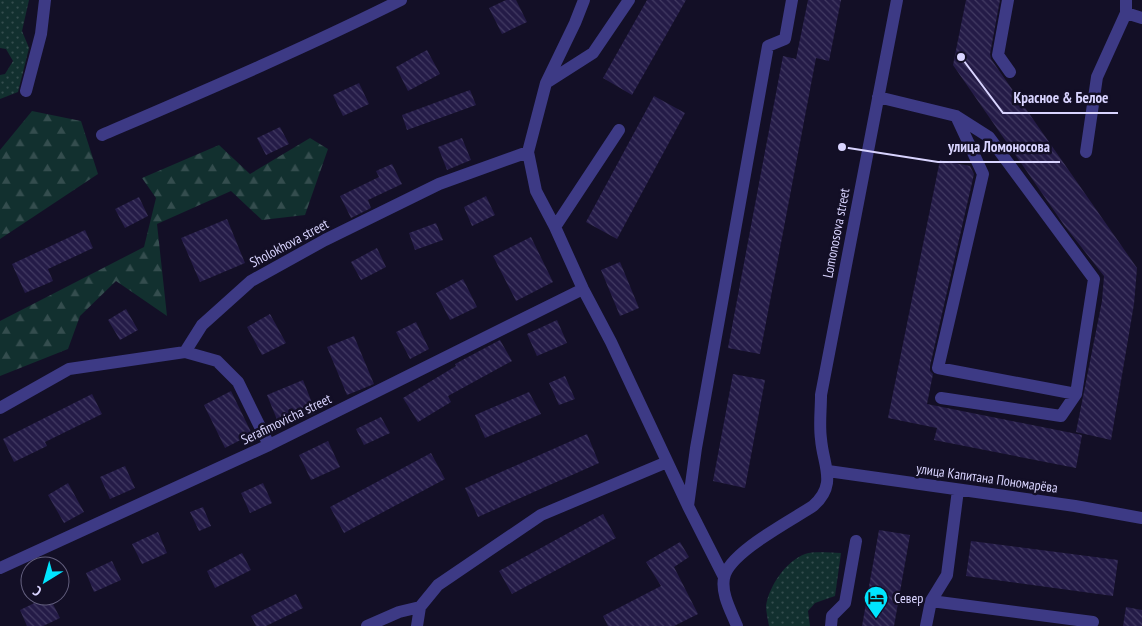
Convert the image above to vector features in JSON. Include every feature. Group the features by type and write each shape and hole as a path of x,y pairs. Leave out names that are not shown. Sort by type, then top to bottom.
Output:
{"street":[{"path":"26,91 41,34 44,0"},
{"path":"102,135 249,72 401,0"},
{"path":"584,0 576,23 546,83 528,152 536,191 724,577 724,590 727,602 737,626"},
{"path":"546,83 593,53 629,0"},
{"path":"688,506 696,448 768,46 785,39 792,0"},
{"name":"Lomonosova street","path":"828,472 821,440 822,395 897,0"},
{"path":"1008,0 998,55 1010,72"},
{"path":"1086,152 1097,77 1126,6 1142,18"},
{"path":"878,97 956,116 989,137 1094,279 1076,394 1061,416 941,398"},
{"path":"956,116 983,174 938,368 1076,394"},
{"path":"555,227 619,130"},
{"name":"Sholokhova street","path":"185,352 202,324 251,280 325,240 439,184 528,152"},
{"name":"Serafimovicha street","path":"0,568 269,444 583,289"},
{"path":"0,408 69,369 185,352 217,361 238,382 269,444"},
{"path":"417,626 420,607 438,585 541,514 667,462"},
{"path":"724,577 731,563 742,552 813,506 822,498 826,488 828,472"},
{"name":"улица Капитана Пономарёва","path":"828,472 1075,506 1142,518"},
{"path":"926,626 931,601 947,575 958,490"},
{"path":"830,626 832,616 845,603 856,541"},
{"path":"716,560 731,563"},
{"path":"931,601 1093,622"},
{"path":"368,626 400,612 420,607"}],"green space":[{"path":"0,0 29,0 22,31 29,48 18,92 0,99 0,75 5,74 13,61 6,49 0,48"},
{"path":"32,111 81,121 98,174 0,239 0,150"},
{"path":"310,138 328,149 305,215 262,220 231,191 157,224 167,316 116,281 80,316 68,349 0,376 0,321 144,247 156,198 142,178 219,145 250,174"},
{"path":"818,552 841,553 835,596 815,603 808,611 810,626 769,626 766,608 768,598 785,568 798,557 805,554"}],"building":[{"path":"506,0 516,0 527,22 502,34 489,8"},
{"path":"647,0 686,0 632,95 603,78"},
{"path":"808,0 841,0 829,61 816,58 760,354 728,348 783,56 796,59"},
{"path":"966,0 1000,0 990,54 991,59 1137,268 1134,304 1111,440 1076,432 1102,301 1104,276 1064,225 953,65"},
{"path":"427,50 440,74 408,91 396,67"},
{"path":"359,83 369,104 343,116 333,95"},
{"path":"470,90 476,105 407,130 402,115"},
{"path":"654,96 685,113 617,239 586,222"},
{"path":"280,127 289,144 266,155 257,138"},
{"path":"462,138 471,160 447,170 438,147"},
{"path":"940,160 970,166 974,174 930,366 930,371 933,374 927,404 1082,435 1076,468 934,440 937,428 888,418"},
{"path":"392,164 402,184 368,200 371,208 351,218 340,196 379,177 376,171"},
{"path":"486,196 495,215 472,226 464,207"},
{"path":"139,197 148,216 125,228 115,209"},
{"path":"227,219 245,263 200,282 181,238"},
{"path":"436,223 443,240 415,250 409,233"},
{"path":"85,230 93,248 48,269 53,281 25,293 12,264"},
{"path":"531,237 553,282 516,301 493,256"},
{"path":"377,248 386,267 361,280 351,262"},
{"path":"620,262 639,308 620,316 601,270"},
{"path":"463,279 477,307 450,320 436,293"},
{"path":"126,309 138,330 120,340 108,320"},
{"path":"270,314 286,343 262,355 247,327"},
{"path":"557,320 567,343 537,356 527,334"},
{"path":"416,322 429,349 410,359 396,332"},
{"path":"354,336 374,384 347,395 327,347"},
{"path":"500,340 512,361 448,396 451,402 418,422 403,398 456,366 455,364"},
{"path":"733,374 765,380 745,488 713,481"},
{"path":"565,376 575,399 559,405 549,383"},
{"path":"303,380 316,413 280,427 267,395"},
{"path":"231,391 252,434 225,448 204,405"},
{"path":"529,392 541,414 485,438 475,415"},
{"path":"92,394 102,414 45,442 47,446 14,462 3,439"},
{"path":"381,417 390,433 364,445 356,429"},
{"path":"587,434 599,463 478,517 465,488"},
{"path":"328,441 340,467 311,480 299,455"},
{"path":"431,453 445,479 344,533 330,507"},
{"path":"125,466 135,488 110,499 100,477"},
{"path":"68,483 84,512 64,523 48,495"},
{"path":"263,483 272,503 250,513 241,493"},
{"path":"203,507 211,526 199,531 190,512"},
{"path":"603,514 616,538 512,594 499,571"},
{"path":"879,530 910,535 894,626 862,626"},
{"path":"158,532 167,553 142,564 132,544"},
{"path":"971,541 1118,560 1113,596 966,576"},
{"path":"680,542 689,557 674,567 698,614 674,626 608,626 603,616 661,586 646,562"},
{"path":"242,553 251,570 215,588 207,571"},
{"path":"112,561 121,580 94,592 86,573"},
{"path":"296,594 303,608 266,626 256,626 251,616"},
{"path":"28,606 54,606 60,618 43,626 27,626 20,610"},
{"path":"1126,607 1142,610 1142,626 1123,626"}],"place":[{"name":"Красное & Белое","path":"961,57"},
{"name":"улица Ломоносова","path":"842,147"},
{"name":"Север","path":"876,619"}]}
